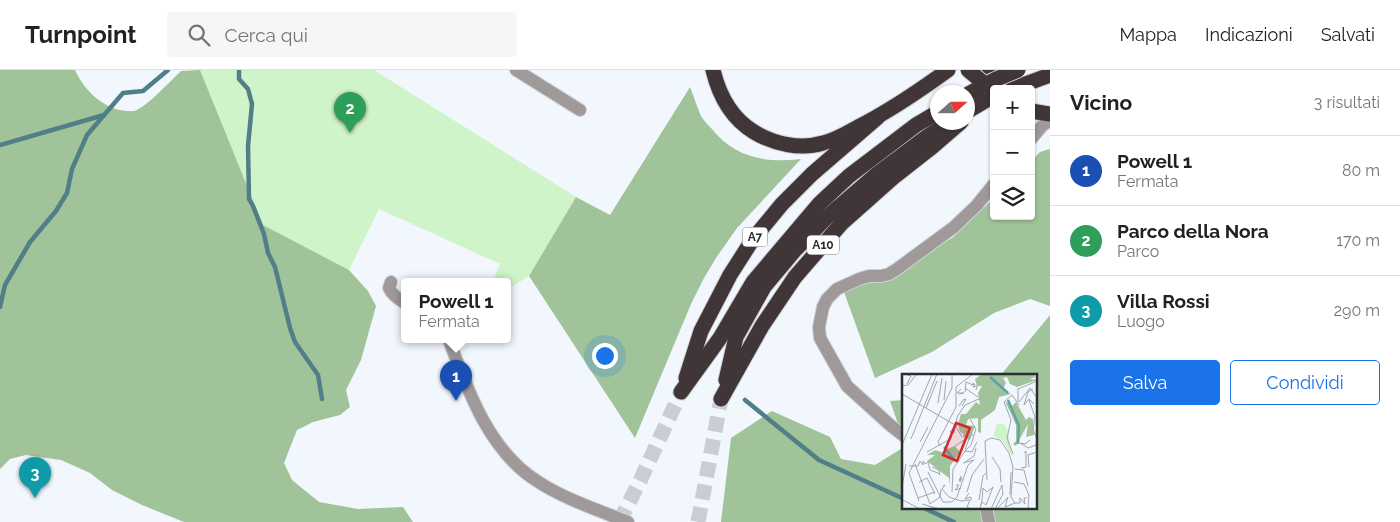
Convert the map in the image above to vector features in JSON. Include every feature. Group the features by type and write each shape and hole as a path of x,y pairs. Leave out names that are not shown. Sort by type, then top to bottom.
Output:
{"highway":[{"path":"713,70 726,104 742,122 762,136 780,143 798,146 822,144 836,139 909,98 948,70"},
{"path":"968,70 990,95"},
{"path":"975,105 990,70"},
{"path":"975,90 1018,70"},
{"path":"1023,85 1050,75"},
{"path":"975,108 990,97"},
{"path":"1035,111 1050,114"},
{"name":"A7","path":"878,117 812,174 782,204 753,239 730,275 701,331 681,392 720,338 753,282 819,204 850,176 916,125 930,117"},
{"name":"A10","path":"937,130 877,174 828,216 795,250 764,287 736,337 721,399 762,326 796,277 841,224 895,176 952,130"}],"street":[{"path":"516,70 580,110"},
{"path":"1035,134 1050,120"},
{"path":"902,434 847,386 820,338 819,327 823,307 827,299 837,289 847,283 869,276 888,274 897,269 954,227 977,205 990,189"},
{"path":"391,282 389,288 391,293 401,301"},
{"path":"450,343 473,402 502,451 514,464 537,482 554,491 628,522"}],"green space":[{"path":"0,70 75,70 89,91 103,103 119,110 134,111 152,99 181,71 200,70 263,225 349,270 368,291 376,306 361,360 346,390 350,407 340,415 313,422 297,430 284,463 292,480 319,502 358,509 403,507 413,522 184,522 142,505 112,490 90,473 61,460 26,455 10,459 0,469"},
{"path":"200,70 374,70 576,197 529,276 511,287 511,278 495,278 500,264 379,209 349,270 263,225"},
{"path":"690,87 702,118 730,146 741,152 763,159 801,159 737,228 704,278 691,304 635,438 529,276 576,197 610,215"},
{"path":"1050,149 1050,306 1030,299 994,313 932,352 875,378 844,292 952,238 990,202 990,220 1035,220 1035,157 1040,152"},
{"path":"1050,315 1050,522 721,522 731,438 772,411 830,437 841,459 875,465 902,448 902,510 1038,510 1038,374 1002,374"},
{"path":"902,400 902,435 890,401"}],"waterway":[{"path":"0,307 5,285 30,242 56,211 67,193 72,169 87,135 123,93 143,91 168,70"},
{"path":"239,70 239,79 248,89 252,104 248,146 249,199 264,234 268,253 275,267 295,342 318,375 322,399"},
{"path":"0,145 104,115"},
{"path":"745,400 819,460 902,498"},
{"path":"928,510 954,522"}],"tunnel":[{"path":"619,522 681,392"},
{"path":"698,522 721,399"}],"place":[{"name":"Parco della Nora","path":"350,133"},
{"name":"Powell 1","path":"456,401"},
{"name":"Villa Rossi","path":"35,498"}]}
